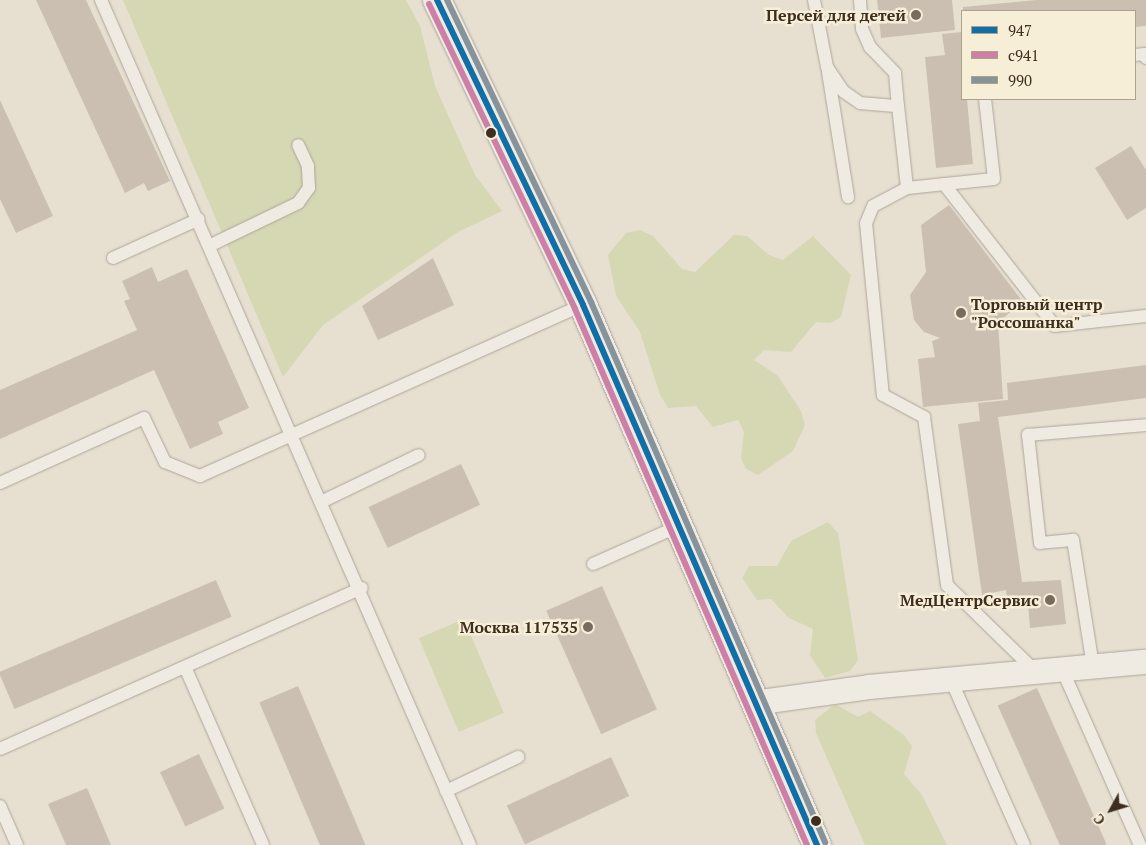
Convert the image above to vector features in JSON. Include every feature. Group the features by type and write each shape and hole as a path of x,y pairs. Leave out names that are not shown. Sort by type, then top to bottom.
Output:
{"street":[{"path":"437,4 583,305 681,525 754,703 817,845"},
{"path":"754,703 951,680 1146,662"}],"lane":[{"path":"101,0 362,588 470,845"},
{"path":"814,0 848,197"},
{"path":"860,0 862,29 870,47 895,73 907,188"},
{"path":"1136,55 1145,54 1146,58"},
{"path":"827,67 843,91 860,102 898,106"},
{"path":"985,100 994,179 907,188 873,206 866,223 883,395 924,417 947,585 1036,672"},
{"path":"211,245 298,203 309,188 308,166 298,145"},
{"path":"944,184 1054,326 1146,316"},
{"path":"113,258 199,219"},
{"path":"0,482 144,418 165,462 200,476 583,305"},
{"path":"1093,666 1073,540 1040,543 1028,434 1146,425"},
{"path":"322,501 420,455"},
{"path":"593,564 681,525"},
{"path":"0,749 362,588"},
{"path":"185,667 263,845"},
{"path":"1062,670 1140,845"},
{"path":"951,680 1024,845"},
{"path":"446,791 518,758"},
{"path":"0,806 17,845"}],"green space":[{"path":"123,0 406,0 420,26 435,86 475,175 502,211 458,232 323,325 283,377"},
{"path":"640,230 653,236 682,269 695,272 734,235 747,236 769,255 783,260 813,236 851,275 841,317 830,323 816,322 791,352 764,350 754,360 777,375 801,411 805,425 793,451 758,475 746,469 741,458 744,432 738,420 713,427 696,406 668,408 660,395 640,332 616,296 608,255 626,233"},
{"path":"828,522 838,533 858,660 850,671 825,678 810,655 813,629 789,618 771,599 757,600 742,578 749,566 777,566 791,541"},
{"path":"464,619 504,713 459,732 419,638"},
{"path":"835,704 858,717 870,711 904,735 912,746 904,774 922,795 947,845 865,845 816,733 815,720"}],"building":[{"path":"36,0 86,0 170,181 148,191 144,183 125,193"},
{"name":"Персей для детей","path":"877,0 952,0 955,30 881,38"},
{"path":"1036,0 1146,0 1146,26 1136,27 1136,10 963,10 963,7"},
{"path":"961,32 961,100 967,100 973,164 936,168 925,57 945,55 942,34"},
{"path":"0,100 53,216 16,233 0,199"},
{"path":"1131,146 1146,170 1146,208 1127,220 1095,168"},
{"name":"Торговый центр \"Россошанка\"","path":"949,205 1023,302 998,322 1003,399 923,407 918,359 935,357 932,341 940,338 924,332 914,320 910,295 926,272 921,225"},
{"path":"433,258 454,305 378,340 362,306"},
{"path":"152,267 158,282 187,269 249,408 218,422 223,434 190,449 154,370 0,439 0,390 137,330 124,301 130,299 122,281"},
{"path":"1146,365 1146,398 998,417 1022,582 1061,580 1066,624 1030,628 1028,604 1008,607 1006,590 982,595 958,424 980,421 978,403 1008,400 1007,383"},
{"path":"461,464 480,505 388,548 369,507"},
{"path":"216,580 232,617 14,709 0,672"},
{"path":"602,586 657,709 601,734 546,611"},
{"path":"298,686 365,845 320,845 259,702"},
{"path":"1037,688 1107,844 1060,845 998,705"},
{"path":"199,754 224,808 185,827 160,772"},
{"path":"611,757 629,796 525,845 507,806"},
{"path":"87,788 111,845 66,845 48,804"}],"transit line":[{"name":"947","path":"437,0 583,305 817,845"},
{"name":"990","path":"447,0 591,302 825,842"},
{"name":"с941","path":"429,4 575,309 807,845"}],"place":[{"name":"Персей для детей","path":"916,15"},
{"name":"Торговый центр \"Россошанка\"","path":"961,313"},
{"name":"МедЦентрСервис","path":"1050,600"},
{"name":"Москва 117535","path":"588,627"}]}
